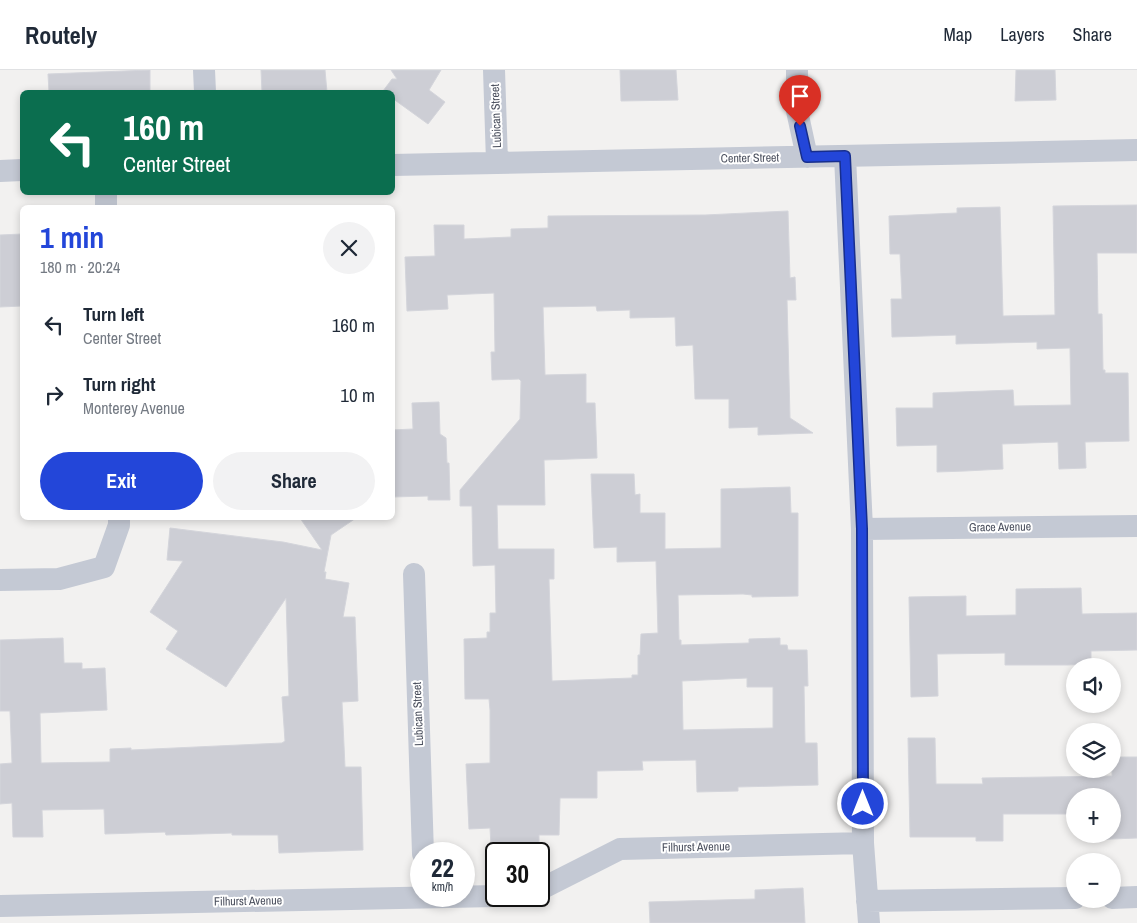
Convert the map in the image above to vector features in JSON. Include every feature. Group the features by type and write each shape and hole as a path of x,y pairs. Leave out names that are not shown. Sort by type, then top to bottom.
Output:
{"street":[{"path":"204,70 204,90"},
{"name":"Lubican Street","path":"494,70 498,162"},
{"path":"797,70 797,111 807,157"},
{"name":"Center Street","path":"395,165 1137,150"},
{"path":"845,156 862,529 863,843 868,912 1066,899"},
{"path":"0,171 20,170"},
{"path":"0,580 59,579 104,567 119,525 119,520"},
{"name":"Grace Avenue","path":"862,529 1137,526"},
{"name":"Lubican Street","path":"414,574 423,842"},
{"name":"Filhurst Avenue","path":"550,884 620,849 863,843"},
{"name":"Filhurst Avenue","path":"0,906 410,897"},
{"path":"1121,898 1137,897"}],"building":[{"path":"150,70 150,90 49,90 48,74"},
{"path":"261,70 325,70 327,90 262,90"},
{"path":"391,70 441,70 429,90 445,102 428,124 395,100 395,90 384,90 392,79 397,79"},
{"path":"620,70 676,70 678,100 621,101"},
{"path":"1016,70 1055,70 1056,100 1015,101"},
{"path":"1137,205 1137,253 1097,253 1098,314 1102,314 1103,370 1105,370 1105,373 1128,373 1129,441 1085,442 1086,468 1059,469 1058,442 1002,444 1003,469 937,472 937,445 897,446 896,408 933,408 933,393 1013,390 1014,406 1071,405 1070,348 1037,349 1037,342 956,344 956,335 892,337 891,299 902,299 900,254 890,254 889,216 957,213 957,208 1000,207 1003,316 1055,315 1053,206"},
{"path":"788,211 790,278 795,277 796,300 787,300 790,418 813,433 758,435 758,427 729,428 729,399 695,399 693,345 676,346 675,317 630,318 630,310 597,311 596,306 543,307 545,375 586,374 586,403 595,403 597,458 544,460 545,505 497,505 498,549 554,549 554,579 549,579 552,681 632,678 632,675 638,675 641,634 658,633 656,561 617,562 617,547 594,548 591,474 634,474 635,495 640,494 640,513 665,513 665,549 721,548 721,489 790,487 791,513 798,513 798,596 752,597 752,595 743,594 678,595 679,640 681,640 681,645 749,643 749,639 780,638 780,645 787,645 788,650 807,650 808,686 804,686 805,743 817,743 818,785 738,787 738,791 697,792 696,760 642,761 643,770 597,771 597,798 560,798 559,835 539,835 539,842 491,842 490,828 469,829 466,764 490,763 490,710 489,699 465,699 464,639 487,638 487,632 490,632 490,613 496,613 495,565 473,566 472,506 460,506 460,490 520,419 521,381 519,379 492,380 491,352 495,352 494,293 447,295 448,309 407,311 405,257 435,256 434,225 464,225 464,239 511,237 511,229 548,228 548,216 705,215","holes":["747,678 747,687 773,687 773,728 683,730 682,681"]},
{"path":"20,234 20,306 0,307 0,235"},
{"path":"439,402 440,434 446,438 447,463 449,463 450,500 428,500 428,496 395,497 395,430 413,429 412,403"},
{"path":"301,520 353,520 331,535 324,572 326,572 325,579 349,583 343,617 355,617 358,701 342,702 345,767 361,767 363,850 279,853 278,835 232,835 232,833 166,835 165,832 105,834 104,809 42,810 43,837 13,837 12,803 0,804 0,764 12,763 10,711 0,711 0,640 63,638 64,663 82,663 82,669 105,668 107,710 40,713 41,763 110,762 110,749 131,748 131,750 282,743 285,741 282,697 289,696 286,598 226,687 166,649 178,631 150,612 183,561 167,560 170,528 283,542 322,550"},
{"path":"1081,588 1082,614 1137,613 1137,650 1091,651 1091,658 1066,658 1066,665 1005,665 1005,653 937,654 938,696 911,697 909,597 966,596 966,616 1016,615 1016,589"},
{"path":"908,738 935,738 936,784 983,784 982,778 1121,778 1121,757 1137,757 1137,838 1121,839 1121,788 1066,788 1066,814 1003,814 1003,841 976,841 976,837 910,837"},
{"path":"803,888 805,923 650,923 649,902 755,899 755,890"}],"route":[{"path":"800,126 807,157 845,156 862,529 863,804"}]}
